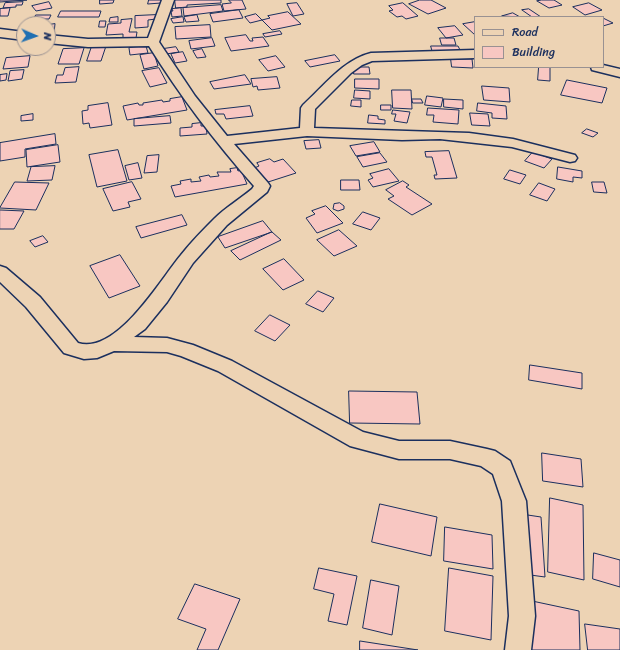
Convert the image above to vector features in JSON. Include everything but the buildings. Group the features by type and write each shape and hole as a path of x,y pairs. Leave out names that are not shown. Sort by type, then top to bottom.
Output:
{"street":[{"path":"153,42 168,0"},
{"path":"0,33 16,35"},
{"path":"56,40 88,43 153,42"},
{"path":"0,272 33,302 71,348 84,352 97,351 112,344 138,324 161,297 187,259 221,221 259,192 262,186 200,113 180,85 153,42"},
{"path":"307,132 308,108 347,68 361,60 371,57 474,54"},
{"path":"601,68 620,73"},
{"path":"224,141 307,132 402,136 440,135 514,143 570,158"},
{"path":"112,344 167,345 186,350 232,370 358,440 399,450 450,450 487,458 502,468 514,501 522,616 518,650"}]}
